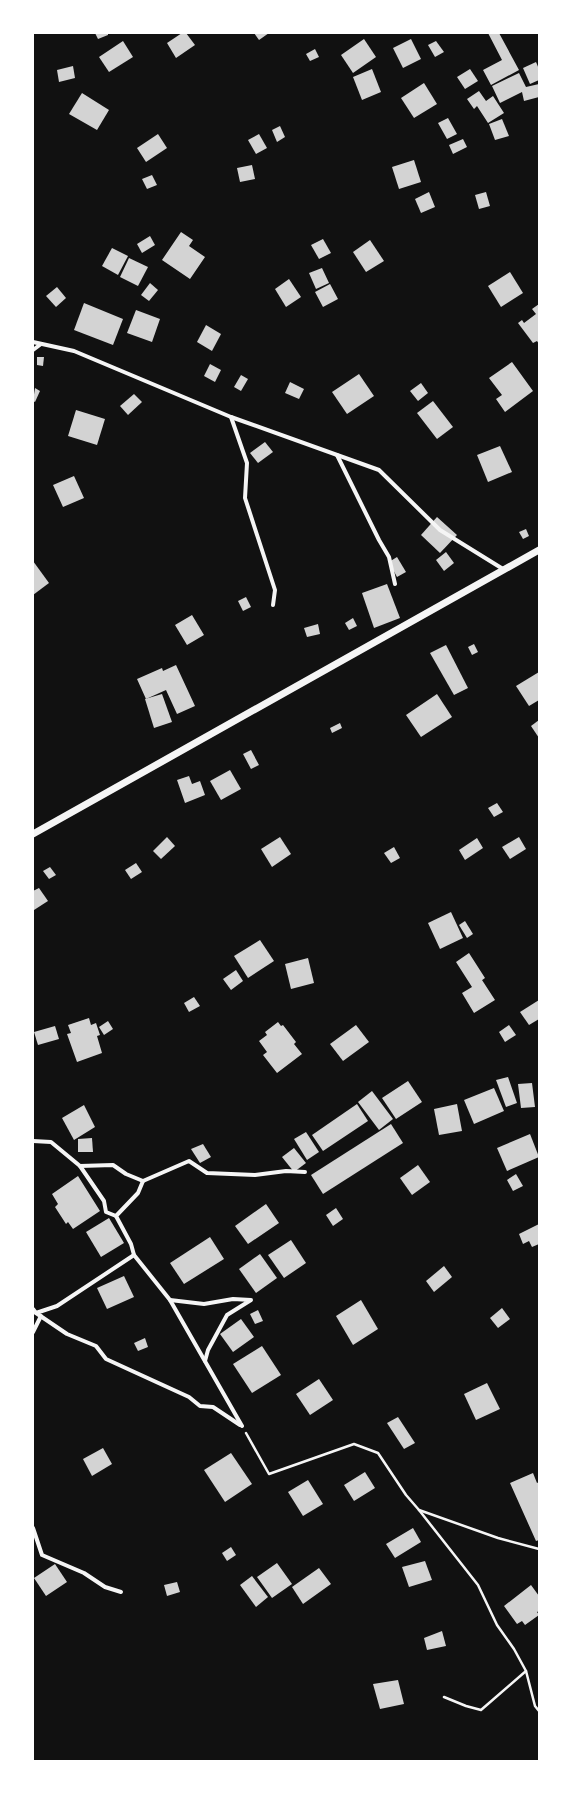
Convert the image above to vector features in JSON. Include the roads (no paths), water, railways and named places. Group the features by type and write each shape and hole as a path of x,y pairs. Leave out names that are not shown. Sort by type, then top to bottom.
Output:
{"street":[{"path":"33,342 74,351 231,417 379,470 440,530 503,569"},
{"path":"33,350 41,344"},
{"path":"231,417 247,463 245,498 275,590 273,604"},
{"path":"337,456 375,533 389,557 395,584"},
{"path":"33,834 539,550"},
{"path":"33,1141 51,1142 80,1166 104,1201 106,1212 116,1216 131,1244 134,1255 170,1300 242,1426 213,1407 200,1406 189,1397 106,1360 96,1346 66,1334 35,1311"},
{"path":"116,1216 138,1193 143,1181 189,1161 207,1173 255,1175 286,1171 305,1172"},
{"path":"80,1166 113,1165 126,1174 143,1181"},
{"path":"35,1311 57,1306 134,1255"},
{"path":"170,1300 204,1304 233,1299 251,1300 227,1315 208,1350 205,1361"},
{"path":"33,1332 41,1316"},
{"path":"33,1528 42,1555 84,1573 105,1587 121,1592"}]}
